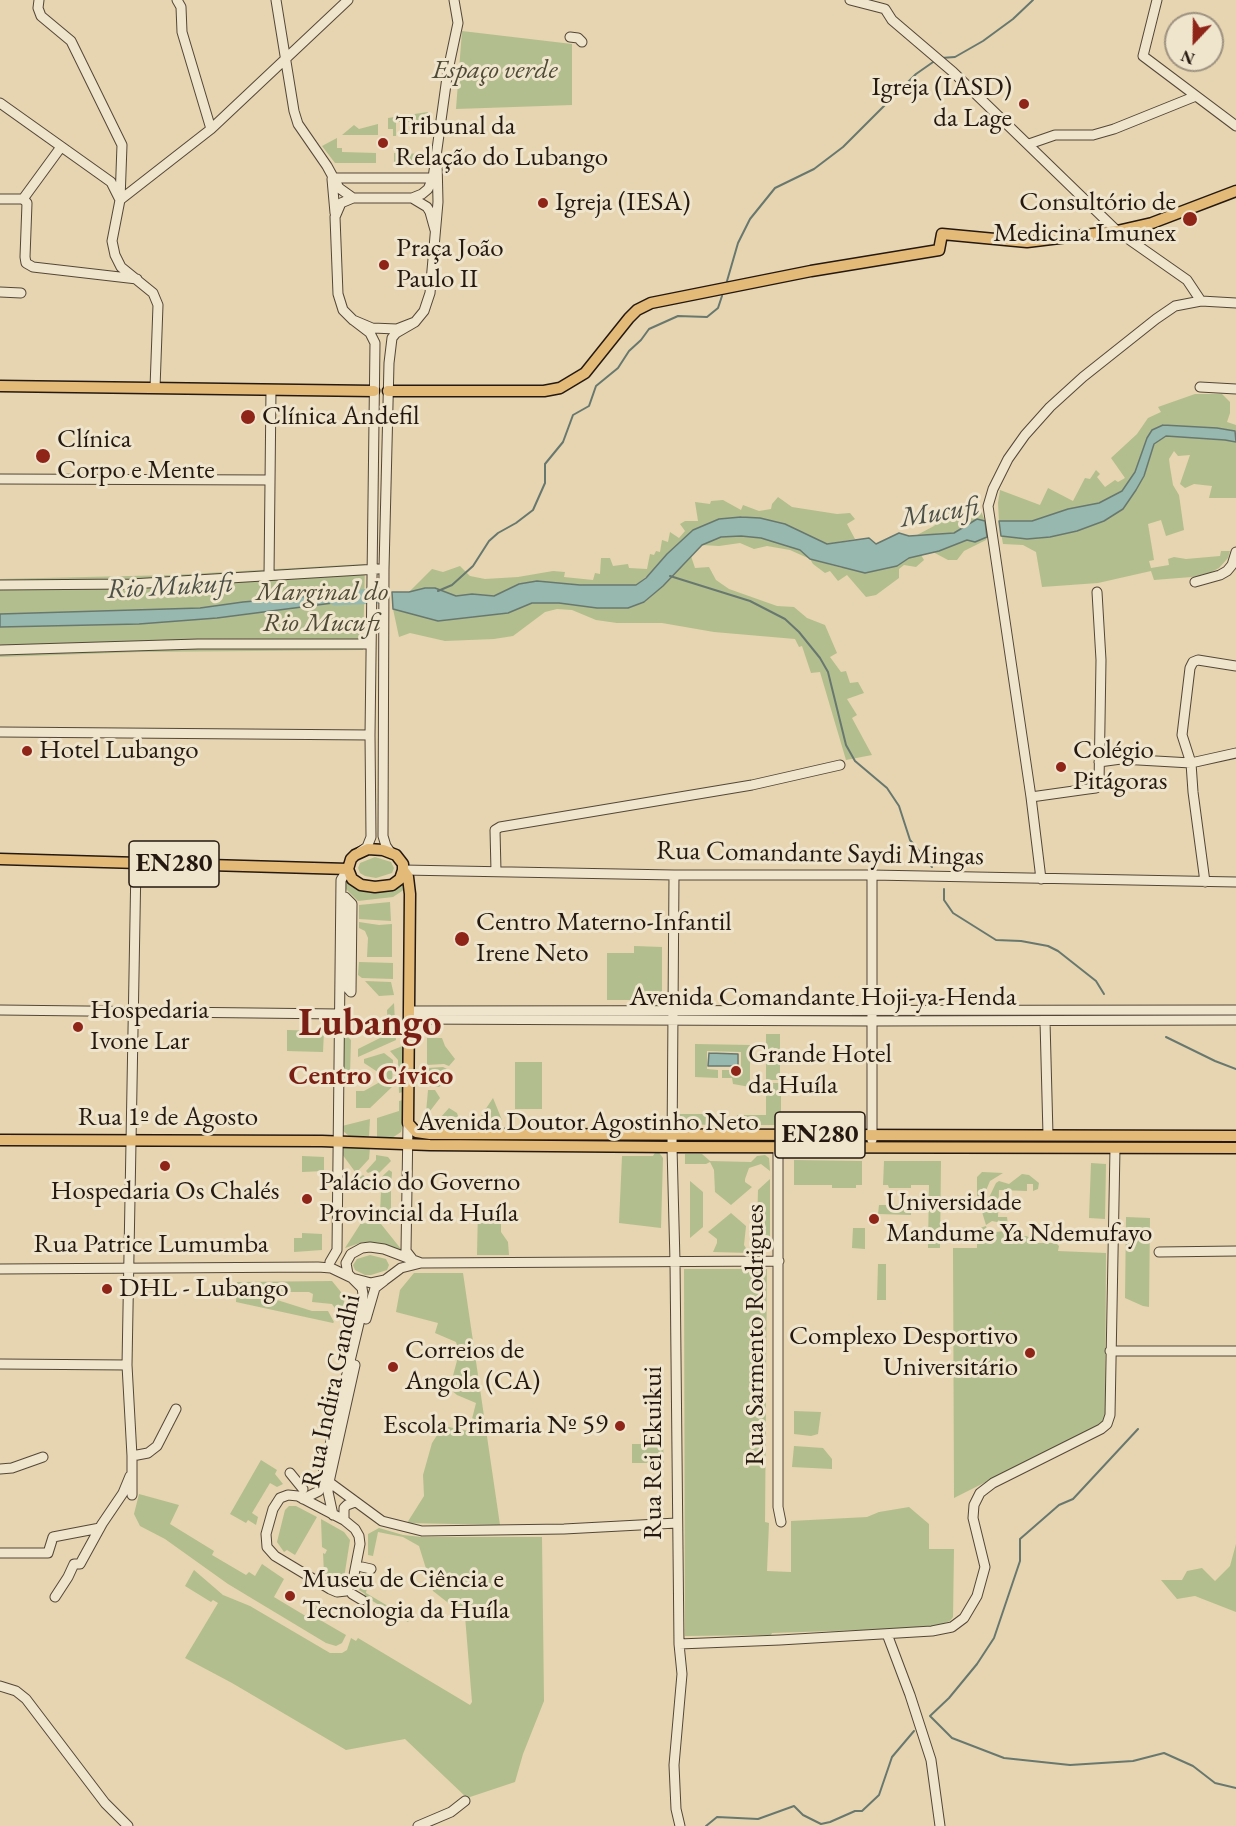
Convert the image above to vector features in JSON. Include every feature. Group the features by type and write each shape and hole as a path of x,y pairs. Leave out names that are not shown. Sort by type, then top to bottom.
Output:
{"main road":[{"path":"388,391 544,391 560,388 585,373 628,318 651,303 811,271 939,250 942,234 1028,242 1117,231 1152,223 1236,191"},
{"path":"0,386 374,391"},
{"path":"403,870 396,883 375,887 356,883 348,869 351,859 360,852 376,849 391,853 400,859 408,877 410,894 408,1123"},
{"name":"EN280","path":"0,859 348,869"},
{"name":"Avenida Doutor Agostinho Neto","path":"408,1123 416,1132 430,1134 1236,1136"},
{"name":"Rua 1º de Agosto","path":"0,1140 336,1141"},
{"name":"Avenida Doutor Agostinho Neto","path":"336,1141 407,1145 1236,1148"}],"street":[{"path":"39,0 38,8 41,16 71,41 122,145 120,200 112,241 121,267 153,293 158,305 155,388"},
{"path":"177,0 181,7 182,32 211,129"},
{"path":"276,0 298,124 339,188 353,198"},
{"path":"120,200 211,129 348,0"},
{"path":"335,217 341,203 353,198 412,198 422,195 428,189 437,160 448,70 459,23 454,0"},
{"path":"850,0 884,4 892,20 953,72 1117,231 1188,280 1201,301"},
{"path":"1157,0 1143,56 1236,126"},
{"path":"570,37 578,38 582,42"},
{"path":"1029,144 1055,135 1093,135 1114,129 1196,96"},
{"path":"0,103 111,182 120,200"},
{"path":"23,199 61,147"},
{"path":"391,853 383,836 383,612 388,391 392,338 421,317 428,304 439,178 437,160"},
{"path":"333,176 433,178"},
{"path":"333,176 338,294 343,310 374,338 371,837 367,847 360,852"},
{"path":"412,198 427,207 435,230"},
{"path":"0,199 23,199 27,203 26,263 43,269 137,279"},
{"path":"0,292 21,292"},
{"path":"1041,879 988,506 993,489 1008,459 1025,435 1050,407 1083,376 1156,319 1175,306 1201,301 1236,303"},
{"path":"353,320 372,328 383,329 397,329 415,322"},
{"path":"374,391 381,385 385,386 388,391"},
{"path":"1200,387 1236,389"},
{"path":"269,575 271,390"},
{"path":"0,479 270,480"},
{"path":"1195,582 1227,571 1232,565 1236,552"},
{"path":"0,585 102,586 384,569"},
{"path":"1031,797 1096,788 1099,784 1101,660 1097,592"},
{"path":"0,650 230,644 371,644"},
{"path":"1205,882 1192,792 1191,763 1182,735 1190,668 1193,662 1198,660 1236,666"},
{"path":"0,732 370,735"},
{"path":"1099,762 1121,759 1191,763 1236,753"},
{"path":"496,871 495,830 500,827 682,797 840,765"},
{"path":"132,1495 127,1365 136,863"},
{"path":"330,1262 337,1250 336,1141 341,880 348,869"},
{"name":"Rua Comandante Saydi Mingas","path":"403,870 674,876 872,875 1236,882"},
{"path":"872,875 872,1147"},
{"name":"Rua Rei Ekuikui","path":"674,876 672,1147 678,1644 682,1674 674,1765 676,1809 680,1826"},
{"path":"345,897 352,904 351,992 345,985 345,897"},
{"path":"0,1010 339,1014"},
{"name":"Avenida Comandante Hoji-ya-Henda","path":"409,1015 673,1010 1236,1010"},
{"name":"Avenida Comandante Hoji-ya-Henda","path":"409,1015 673,1021 1236,1020"},
{"path":"1044,1021 1048,1135"},
{"path":"408,1123 406,1251 417,1262"},
{"name":"Rua Sarmento Rodrigues","path":"778,1147 778,1507 781,1522"},
{"path":"678,1644 932,1632 952,1627 964,1618 977,1596 985,1568 973,1518 974,1505 981,1493 993,1483 1107,1424 1110,1415 1115,1148"},
{"path":"417,1262 389,1277 371,1283 352,1278 346,1269 351,1254 362,1248 378,1248 417,1262 779,1262"},
{"path":"337,1250 348,1258"},
{"path":"389,1251 396,1264 389,1277"},
{"path":"1159,1252 1236,1251"},
{"name":"Rua Patrice Lumumba","path":"302,1267 348,1258"},
{"name":"Rua Patrice Lumumba","path":"0,1269 302,1267 331,1268 352,1278"},
{"name":"Rua Indira Gandhi","path":"333,1515 328,1492 329,1482 366,1316 375,1288 389,1277"},
{"name":"Rua Indira Gandhi","path":"303,1499 319,1491 323,1479 361,1315 362,1288 352,1278"},
{"path":"1110,1351 1236,1351"},
{"path":"0,1364 127,1365"},
{"path":"132,1456 148,1453 157,1446 176,1409"},
{"path":"0,1469 12,1468 43,1457"},
{"path":"55,1597 74,1564 80,1564 123,1493 132,1471"},
{"path":"290,1473 303,1489"},
{"path":"329,1482 382,1521 422,1531 564,1529 677,1523"},
{"path":"288,1495 303,1499 333,1515 355,1529 360,1544 351,1585 346,1591 337,1592 275,1556 267,1546 266,1534 276,1503 280,1498 288,1495"},
{"path":"344,1520 344,1508 355,1502"},
{"path":"0,1554 48,1553 54,1537 100,1528"},
{"path":"352,1594 362,1600"},
{"path":"887,1634 931,1760 940,1826"},
{"path":"0,1686 26,1699 105,1803 128,1826"},
{"path":"418,1826 451,1812 465,1801"}],"green space":[{"name":"Espaço verde","path":"462,31 572,44 572,105 456,109"},
{"path":"428,112 428,122 396,122 396,136 393,136 393,129 388,129 388,118"},
{"path":"378,124 378,135 342,135 354,125 359,129"},
{"path":"337,138 337,148 342,148 342,152 376,153 376,163 335,163 322,146"},
{"path":"394,153 428,154 428,164 394,163"},
{"path":"1195,394 1222,394 1230,402 1227,422 1236,425 1236,498 1209,498 1212,486 1194,484 1185,488 1180,484 1190,455 1178,456 1174,451 1169,459 1170,467 1173,485 1179,495 1184,530 1166,536 1161,520 1148,524 1154,560 1149,561 1151,568 1169,565 1168,559 1174,557 1186,559 1220,556 1221,551 1230,551 1228,558 1219,568 1204,576 1154,580 1151,571 1098,583 1042,587 1036,552 1023,545 1003,544 998,503 1000,490 1040,505 1048,488 1073,501 1085,478 1090,479 1096,470 1100,474 1097,477 1105,487 1115,480 1118,482 1125,478 1111,458 1137,434 1148,418 1161,412 1158,407"},
{"path":"778,497 792,507 837,514 850,513 855,519 847,524 855,539 827,544 785,524 760,518 741,517 652,572 636,585 580,585 537,581 519,584 494,596 409,592 432,569 443,572 460,566 470,576 485,579 518,577 553,571 565,572 564,577 593,580 595,573 600,574 601,558 610,558 613,566 628,564 629,568 647,569 650,554 660,552 662,540 668,542 670,532 679,538 685,531 680,524 685,521 698,521 695,502 710,504 711,501 723,500 741,510 743,505 759,511 771,509"},
{"path":"961,503 981,511 985,521 977,519 954,533 917,535 934,526 953,507"},
{"path":"721,537 761,538 786,545 800,550 810,559 790,550 767,546 754,549 740,543 719,546 702,545"},
{"path":"987,537 986,540 964,551 957,560 948,560 933,552 967,540 975,542"},
{"path":"921,555 924,560 916,567 904,565 899,569 899,578 876,595 866,597 847,575 838,581 830,571 825,573 810,559 842,568 897,566 909,558"},
{"path":"691,556 695,568 709,567 716,580 729,589 777,606 794,607 807,618 825,625 837,653 830,657 841,672 846,671 850,683 858,682 864,693 847,699 857,715 852,718 872,755 846,760 820,672 811,673 802,646 799,647 795,639 714,632 662,623 617,623 596,620 572,610 557,609 545,612 513,636 445,641 410,633 399,637 393,609 438,621 508,613 532,603 628,608 645,602"},
{"name":"Marginal do Rio Mucufi","path":"365,564 363,650 140,652 0,657 0,579 172,575"},
{"path":"375,857 391,862 394,868 392,873 376,878 360,873 358,868 360,863"},
{"path":"346,882 370,893 390,891 403,883 405,889 393,897 358,901 345,888"},
{"path":"390,902 391,921 359,919 359,905"},
{"path":"359,922 392,924 392,957 367,957 368,938 365,931 359,928"},
{"path":"634,946 662,947 662,998 658,1000 607,1000 607,953 634,953"},
{"path":"359,962 393,963 393,979 362,978 358,975"},
{"path":"365,981 391,982 394,995 379,996"},
{"path":"394,1003 396,1040 358,1057 358,1049 388,1034 387,1010"},
{"path":"287,1030 324,1031 323,1052 287,1051"},
{"path":"344,1033 351,1040 350,1075 343,1075"},
{"path":"766,1034 780,1034 780,1080 766,1080"},
{"path":"427,1038 442,1038 455,1059 449,1066 427,1065"},
{"path":"695,1044 750,1045 750,1087 733,1084 732,1078 722,1078 722,1070 741,1070 741,1052 707,1051 707,1069 718,1070 718,1078 695,1077"},
{"path":"405,1045 403,1092 399,1093 398,1060 390,1051"},
{"path":"384,1053 393,1060 392,1087 370,1108 356,1108 356,1091 364,1091 387,1078 364,1063 364,1059"},
{"path":"515,1062 542,1062 542,1109 515,1109"},
{"path":"427,1068 447,1069 438,1079 442,1084 439,1087 427,1086"},
{"path":"766,1083 781,1083 781,1125 737,1125 737,1115 766,1115"},
{"path":"428,1090 435,1090 440,1098 427,1117 426,1113"},
{"path":"493,1098 502,1120 479,1119"},
{"path":"403,1100 401,1132 392,1138 377,1137 377,1118 399,1111 399,1101"},
{"path":"449,1108 457,1113 459,1119 457,1122 430,1122 432,1119 437,1120"},
{"path":"678,1114 710,1114 710,1125 685,1124"},
{"path":"370,1119 369,1136 349,1136 343,1131 342,1126"},
{"path":"343,1146 370,1147 369,1159 356,1173 342,1154"},
{"path":"656,1151 663,1158 661,1228 619,1223 622,1156 653,1156"},
{"path":"685,1154 702,1154 710,1161 751,1162 757,1156 765,1155 769,1158 770,1171 761,1164 749,1168 745,1182 752,1187 731,1205 715,1192 714,1170 710,1162 685,1164"},
{"path":"376,1155 388,1157 391,1161 378,1174 373,1171 368,1173 366,1171 376,1160"},
{"path":"302,1156 324,1157 324,1171 302,1172"},
{"path":"794,1160 862,1161 862,1185 856,1185 856,1188 832,1188 832,1185 794,1185"},
{"path":"884,1161 941,1161 940,1248 928,1248 929,1185 889,1188 888,1185 883,1185"},
{"path":"1091,1163 1106,1164 1105,1219 1089,1218"},
{"path":"389,1170 392,1172 391,1186 365,1186 359,1178 363,1175 374,1184"},
{"path":"982,1172 1003,1173 990,1181 977,1207 977,1177"},
{"path":"1022,1174 1029,1175 1039,1183 1038,1189 1033,1191 1033,1184 1027,1184 1027,1191 999,1190 998,1217 1007,1217 1008,1225 1001,1224 999,1220 986,1225 982,1212 996,1183 999,1181 1009,1184"},
{"path":"770,1179 770,1239 757,1228 758,1190"},
{"path":"690,1181 703,1192 703,1227 690,1238"},
{"path":"391,1191 391,1224 380,1214 381,1192"},
{"path":"879,1205 911,1205 911,1215 878,1214"},
{"path":"478,1208 501,1211 501,1232 508,1242 509,1255 477,1255"},
{"path":"731,1213 746,1226 744,1245 749,1253 713,1252 717,1239 708,1232"},
{"path":"1126,1217 1150,1218 1149,1307 1125,1298"},
{"path":"361,1223 381,1224 401,1249 401,1253 380,1243 363,1242 345,1248"},
{"name":"Complexo Desportivo Universitário","path":"986,1226 988,1233 1012,1230 1015,1236 1027,1236 1034,1243 1056,1243 1059,1246 1058,1251 1106,1253 1105,1416 1099,1425 954,1498 953,1248 977,1248 977,1229"},
{"path":"853,1228 865,1228 865,1249 852,1248"},
{"path":"302,1233 322,1234 322,1250 294,1252 294,1238 302,1238"},
{"path":"370,1255 386,1259 389,1265 387,1270 365,1275 355,1270 353,1265 357,1259"},
{"path":"878,1264 886,1264 886,1300 877,1300"},
{"name":"Complexo Desportivo Universitário","path":"684,1269 767,1269 765,1522 769,1523 767,1571 791,1572 791,1521 867,1517 879,1512 909,1507 929,1524 929,1549 954,1549 953,1617 950,1621 937,1626 893,1629 772,1633 771,1635 685,1636"},
{"path":"414,1273 463,1273 500,1525 407,1523 424,1496 423,1475 432,1443 443,1426 469,1431 476,1403 457,1395 450,1387 459,1353 456,1342 435,1333 438,1323 396,1312 400,1290"},
{"path":"332,1281 345,1297 341,1317 332,1304 312,1302 313,1294 309,1292 282,1292 251,1283 251,1289 255,1293 312,1311 328,1311 333,1323 236,1302 237,1282"},
{"path":"794,1411 821,1412 818,1434 811,1436 794,1434"},
{"path":"632,1444 663,1444 664,1463 632,1463"},
{"path":"794,1446 823,1448 832,1459 832,1469 792,1467"},
{"path":"261,1460 277,1470 275,1474 283,1484 277,1487 270,1483 252,1513 258,1517 256,1525 248,1520 246,1523 230,1514"},
{"path":"139,1494 179,1505 170,1524 214,1551 212,1555 246,1575 249,1572 255,1576 262,1564 284,1579 274,1597 309,1618 320,1601 323,1603 315,1617 346,1635 342,1643 336,1646 326,1643 228,1584 165,1539 140,1526 134,1514"},
{"path":"289,1506 296,1506 317,1517 295,1555 287,1550 284,1552 277,1542 285,1510"},
{"path":"321,1519 344,1532 350,1540 344,1578 340,1582 330,1580 332,1578 324,1573 323,1553 325,1554 327,1550 322,1547"},
{"path":"379,1528 403,1535 422,1537 542,1537 544,1701 523,1754 515,1782 467,1798 405,1739 346,1750 185,1658 218,1603 213,1600 211,1602 185,1586 194,1570 223,1595 250,1606 330,1653 342,1653 347,1650 351,1638 356,1641 358,1638 470,1705 472,1702 465,1616 433,1591 419,1546 403,1537 378,1532 373,1556 368,1555 368,1534"},
{"path":"1236,1544 1236,1612 1195,1596 1177,1599 1161,1580 1182,1580 1187,1571 1202,1568 1215,1581 1230,1566"},
{"path":"364,1572 370,1573 366,1593 410,1619 408,1622 364,1596 365,1594 359,1590"}],"water":[{"path":"1163,425 1235,431 1236,442 1166,436 1154,444 1144,476 1123,509 1104,521 1077,531 1050,537 1027,539 1001,536 999,521 1032,521 1068,509 1099,503 1122,491 1135,472 1147,438 1152,430"},
{"path":"760,518 785,524 827,544 869,538 876,544 899,533 909,536 954,533 977,519 985,521 987,537 975,542 967,540 939,551 909,558 897,566 865,573 810,559 800,550 761,538 721,537 702,545 663,586 644,602 628,608 532,603 508,613 438,621 393,609 392,592 409,592 425,588 435,588 456,596 472,594 494,596 519,584 537,581 580,585 636,585 646,578 693,530 719,519"},
{"path":"356,592 356,600 217,618 139,624 0,627 0,614 200,608"},
{"path":"709,1053 738,1054 738,1066 708,1066"}],"waterway":[{"path":"941,58 955,57 983,41 1013,19 1033,0"},
{"path":"727,281 738,243 750,219 775,188 814,169 843,147 916,74 936,60"},
{"path":"438,591 452,585 473,566 489,541 498,533 533,510 545,483 545,464 563,442 573,415 589,406 596,386 618,368 629,351 649,329 678,316 707,317 718,308 722,296"},
{"path":"670,576 750,601 785,619 799,632 828,672 846,745 855,761 887,788 899,806 910,840 932,867"},
{"name":"Mucufi","path":"335,598 378,596"},
{"path":"944,889 944,900 953,913 996,940 1021,941 1048,946 1058,951 1096,981 1104,994"},
{"path":"1166,1037 1236,1069"},
{"path":"1138,1429 1073,1499 1059,1505 1020,1539 1020,1561 994,1638 977,1664 949,1698 930,1716 952,1738 1004,1758 1070,1765 1133,1761 1164,1753 1193,1766 1215,1783 1236,1788"},
{"path":"706,1826 717,1817 758,1819 794,1806 803,1815 821,1824 855,1811 862,1811 879,1795 892,1757 914,1731"}],"place":[{"name":"Igreja (IASD) da Lage","path":"1024,104"},
{"name":"Tribunal da Relação do Lubango","path":"383,143"},
{"name":"Igreja (IESA)","path":"543,203"},
{"name":"Consultório de Medicina Imunex","path":"1190,219"},
{"name":"Praça João Paulo II","path":"384,265"},
{"name":"Clínica Andefil","path":"248,417"},
{"name":"Clínica Corpo e Mente","path":"43,456"},
{"name":"Hotel Lubango","path":"27,751"},
{"name":"Colégio Pitágoras","path":"1061,767"},
{"name":"Centro Materno-Infantil Irene Neto","path":"462,939"},
{"name":"Hospedaria Ivone Lar","path":"78,1027"},
{"name":"Grande Hotel da Huíla","path":"736,1071"},
{"name":"Hospedaria Os Chalés","path":"165,1166"},
{"name":"Palácio do Governo Provincial da Huíla","path":"307,1199"},
{"name":"Universidade Mandume Ya Ndemufayo","path":"874,1219"},
{"name":"DHL - Lubango","path":"107,1289"},
{"name":"Complexo Desportivo Universitário","path":"1030,1353"},
{"name":"Correios de Angola (CA)","path":"393,1367"},
{"name":"Escola Primaria Nº 59","path":"620,1426"},
{"name":"Museu de Ciência e Tecnologia da Huíla","path":"290,1596"}],"district":[{"name":"Lubango","path":"370,1024"},
{"name":"Centro Cívico","path":"371,1076"}],"water label":[{"name":"Rio Mukufi","path":"170,587"}]}
